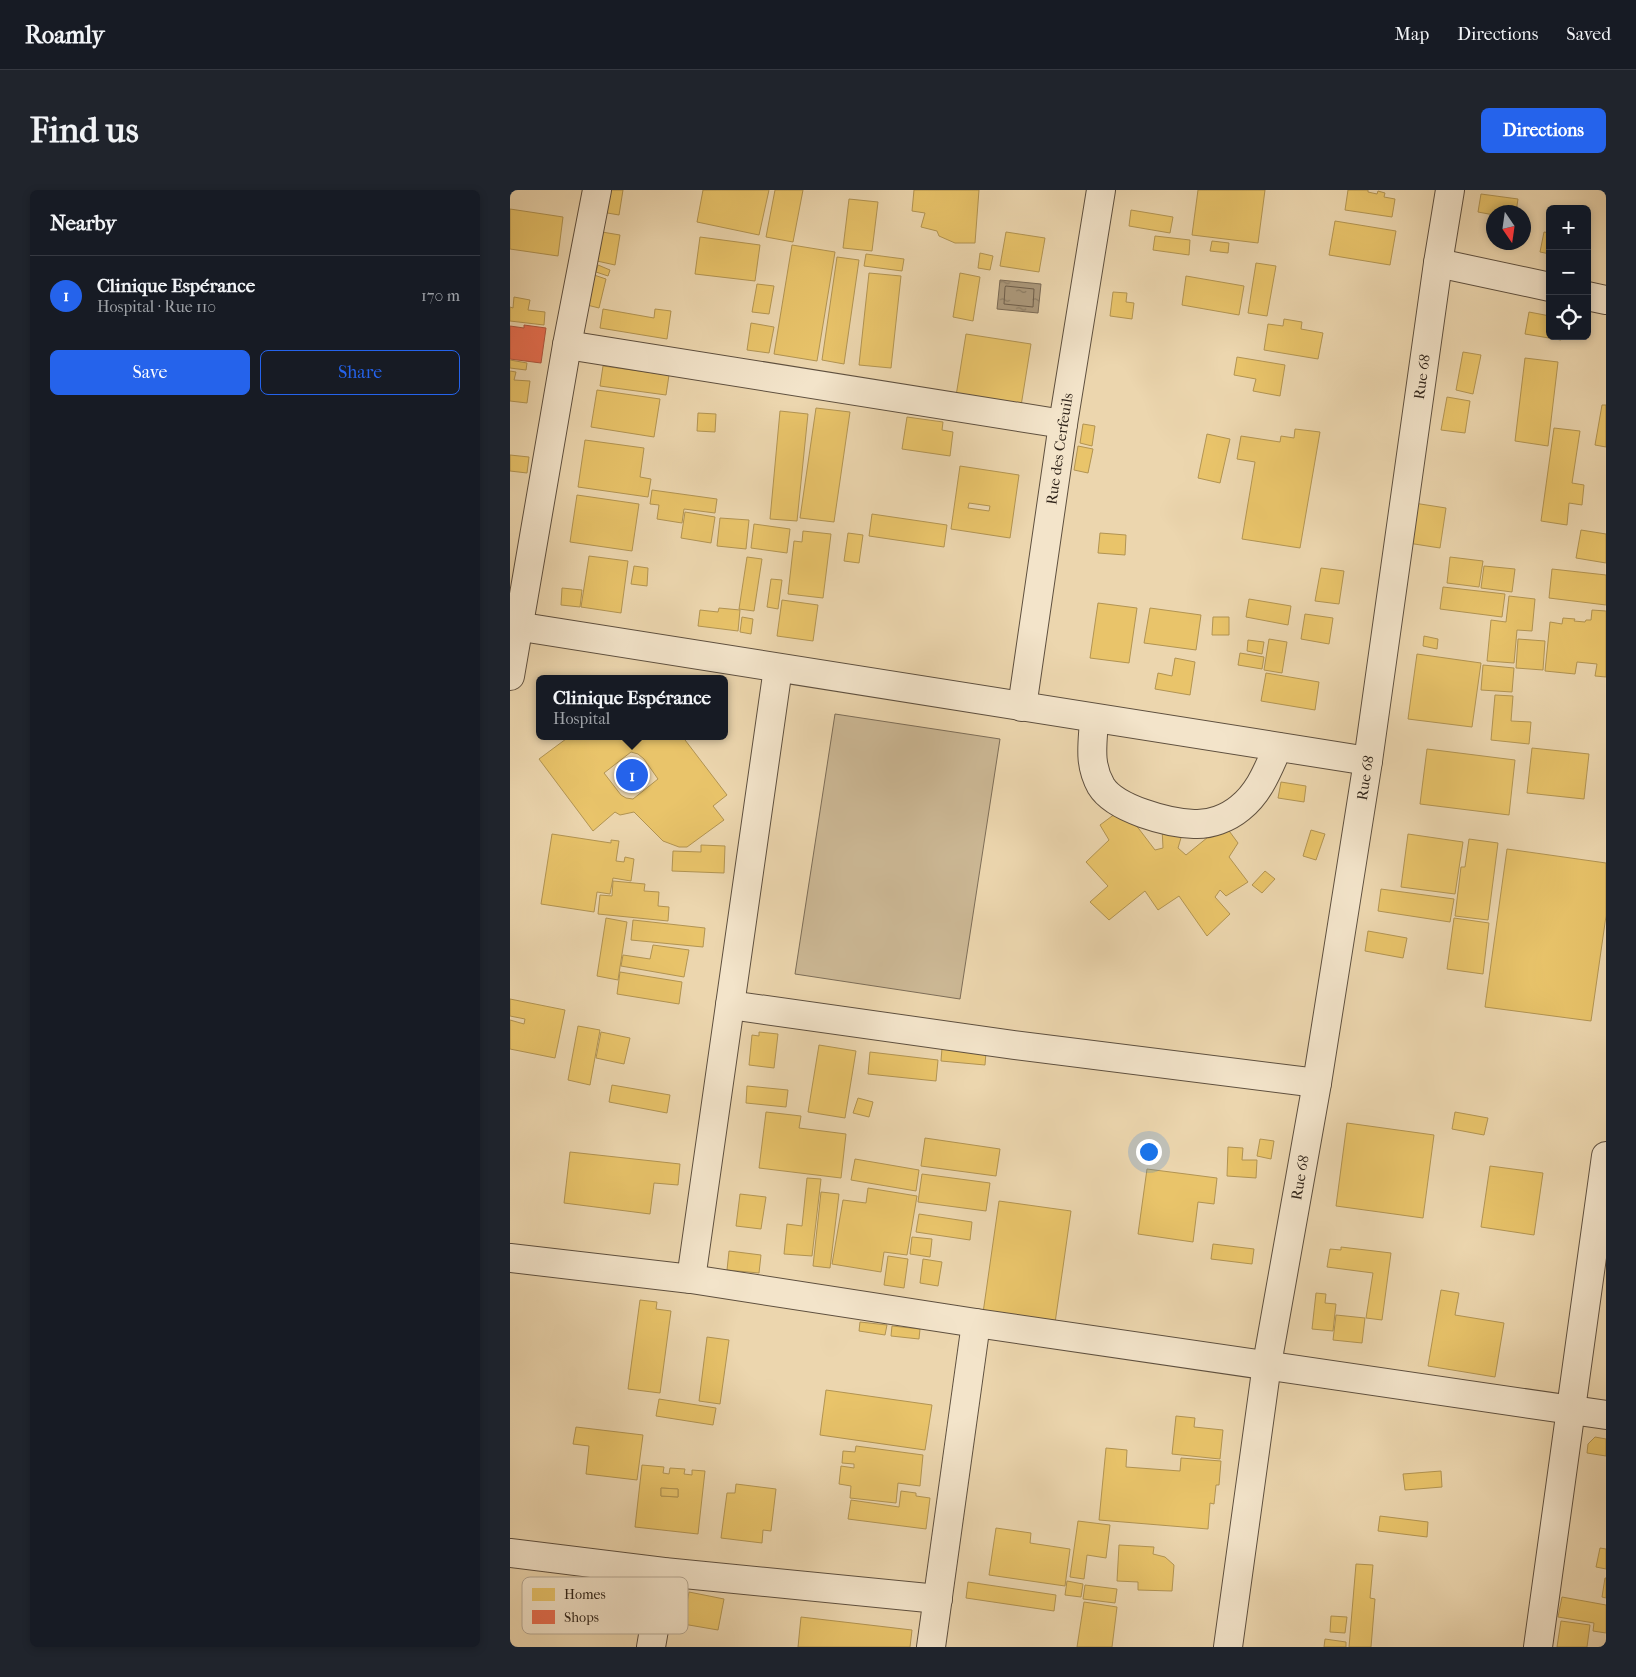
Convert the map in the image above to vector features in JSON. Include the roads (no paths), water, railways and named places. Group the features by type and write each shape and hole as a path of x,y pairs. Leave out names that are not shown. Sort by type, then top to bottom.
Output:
{"street":[{"path":"510,676 514,626 597,190"},
{"name":"Rue des Cerfeuils","path":"1022,707 1063,424 1101,190"},
{"name":"Rue 68","path":"1228,1647 1267,1364 1317,1083 1368,761 1438,263 1450,190"},
{"path":"1438,263 1546,286"},
{"path":"1591,297 1606,300"},
{"path":"567,345 1063,424"},
{"path":"514,626 1368,761"},
{"path":"691,1279 778,668"},
{"path":"1094,719 1092,762 1098,779 1108,794 1116,801 1136,811 1187,823 1195,824 1219,820 1240,809 1258,790 1278,747"},
{"path":"730,1005 1014,1045 1317,1083"},
{"path":"1538,1647 1606,1156"},
{"path":"510,1258 691,1279 976,1323 1606,1414"},
{"path":"931,1647 976,1323"},
{"path":"510,1553 664,1572 938,1599"},
{"path":"663,1577 664,1572"},
{"path":"651,1647 653,1634"}],"water":[{"path":"1000,280 1041,284 1038,313 997,309"}],"place":[{"name":"Clinique Espérance","path":"632,775"}]}
